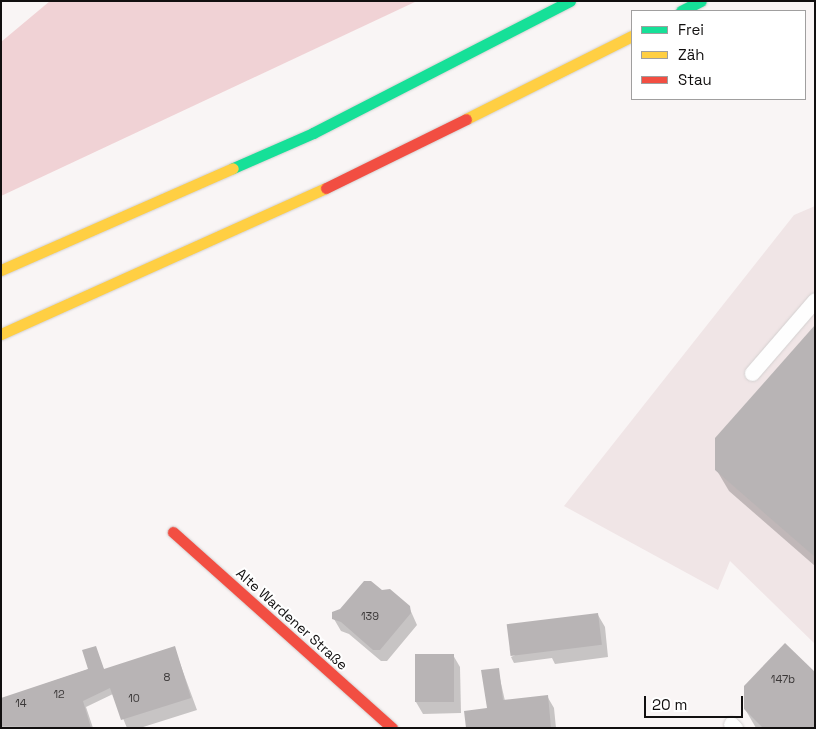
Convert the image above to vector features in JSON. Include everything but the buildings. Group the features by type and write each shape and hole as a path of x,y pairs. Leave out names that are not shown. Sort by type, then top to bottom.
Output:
{"main road":[{"path":"1,270 313,133 570,1"},
{"path":"683,10 701,1"},
{"path":"1,334 343,180 631,36"},
{"name":"Alte Wardener Straße","path":"173,532 392,728"}],"lane":[{"path":"752,373 815,300"}],"shaded area":[{"path":"50,1 417,1 1,196 1,42"},
{"path":"815,206 815,644 730,561 718,590 564,506 794,215"}],"traffic: fast":[{"path":"233,168 313,133 570,1"},
{"path":"683,10 701,1"}],"traffic: slow":[{"path":"466,119 631,36"},
{"path":"1,270 233,168"},
{"path":"1,334 326,188"}],"traffic: jam":[{"path":"326,188 466,119"},
{"path":"173,532 392,728"}]}
